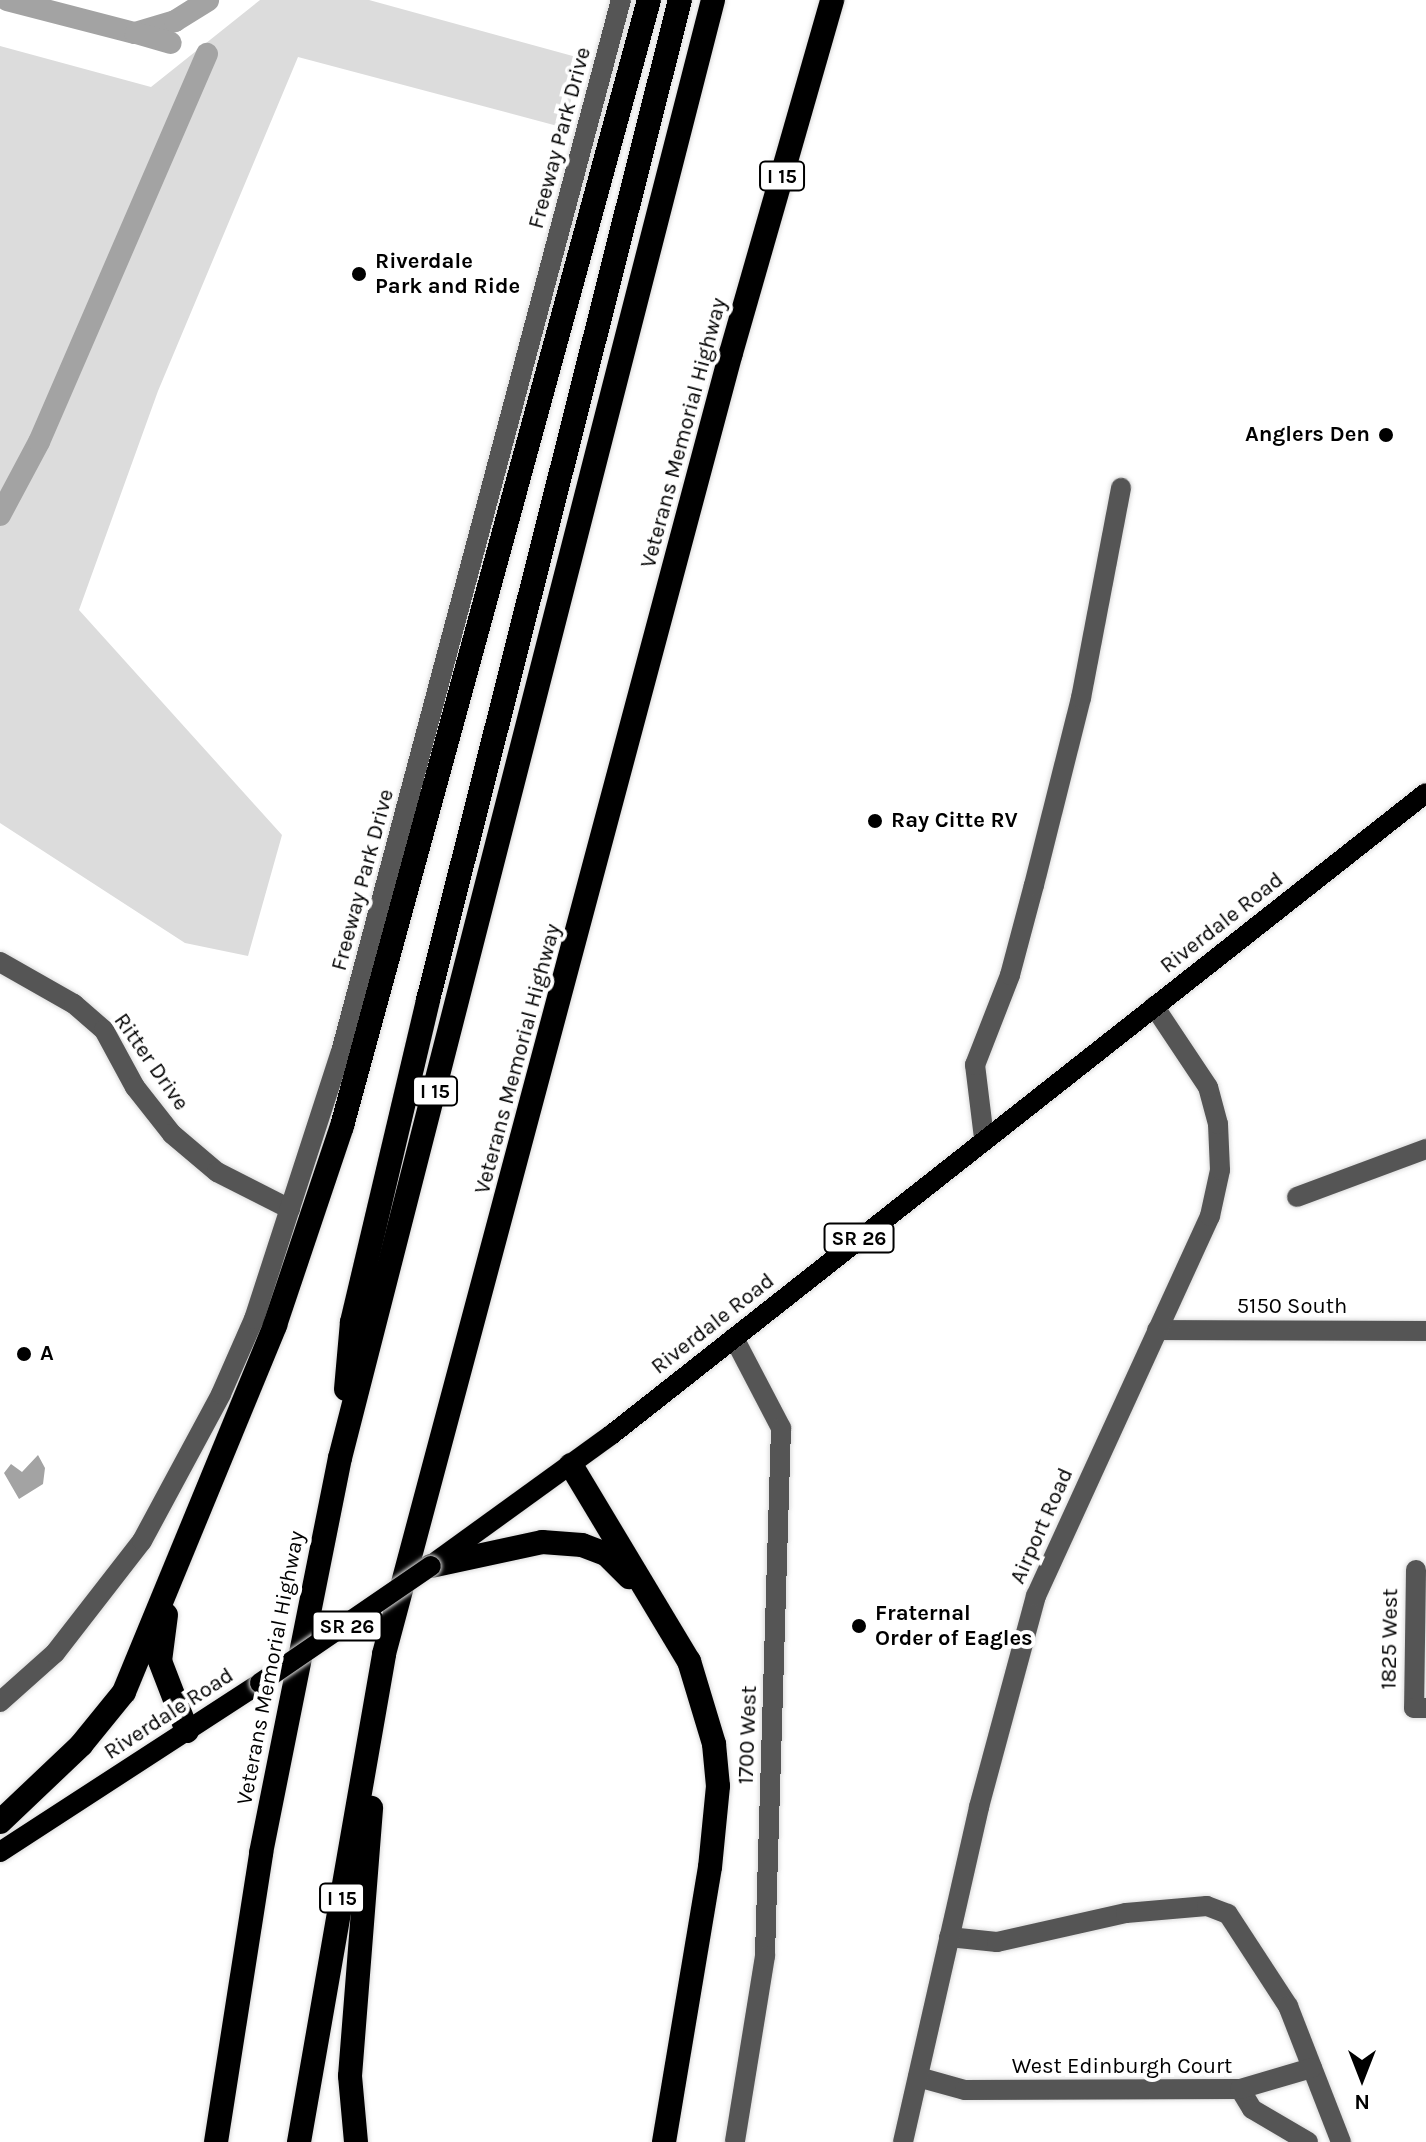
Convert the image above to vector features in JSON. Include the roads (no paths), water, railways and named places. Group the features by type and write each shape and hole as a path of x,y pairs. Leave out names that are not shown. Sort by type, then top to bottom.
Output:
{"highway":[{"path":"0,1822 105,1719 124,1692 275,1325 342,1126 649,0"},
{"path":"340,1458 352,1322 432,985 680,0"},
{"name":"Veterans Memorial Highway","path":"216,2142 261,1853 340,1458 713,0"},
{"name":"Veterans Memorial Highway","path":"299,2142 384,1654 731,353 832,0"},
{"path":"571,1465 689,1661 706,1706 718,1786 664,2142"},
{"path":"431,1566 542,1542 582,1545 606,1554 656,1605"},
{"path":"170,1584 160,1661 187,1731"},
{"path":"356,2142 350,2076 384,1654"}],"main road":[{"name":"Riverdale Road","path":"0,1852 187,1731 431,1566 571,1465 1426,793"}],"street":[{"name":"Freeway Park Drive","path":"0,1702 55,1653 142,1541 221,1394 254,1319 377,923 621,0"},
{"path":"984,1138 975,1065 1010,975 1045,842 1081,698 1121,488"},
{"name":"Ritter Drive","path":"0,962 74,1004 104,1030 135,1087 172,1134 217,1172 290,1209"},
{"name":"Airport Road","path":"903,2142 949,1937 1036,1596 1210,1216 1220,1170 1218,1124 1208,1087 1154,1006"},
{"path":"1297,1197 1426,1149"},
{"name":"5150 South","path":"1157,1330 1426,1331"},
{"name":"1700 West","path":"734,1338 781,1428 765,1956 735,2142"},
{"name":"1825 West","path":"1416,1570 1420,1708"},
{"path":"949,1937 997,1942 1140,1912 1207,1906 1228,1914 1288,2006 1341,2142"},
{"path":"1240,2089 1312,2068"},
{"name":"West Edinburgh Court","path":"918,2077 965,2090 1240,2089 1252,2109 1308,2142"}],"waterway":[{"path":"7,0 135,33 175,21 208,0"},
{"path":"136,33 171,43"},
{"path":"0,515 39,442 207,54"}],"place":[{"name":"Riverdale Park and Ride","path":"359,274"},
{"name":"Anglers Den","path":"1386,435"},
{"name":"Ray Citte RV","path":"875,821"},
{"name":"A","path":"24,1354"},
{"name":"Fraternal Order of Eagles","path":"859,1626"}]}
